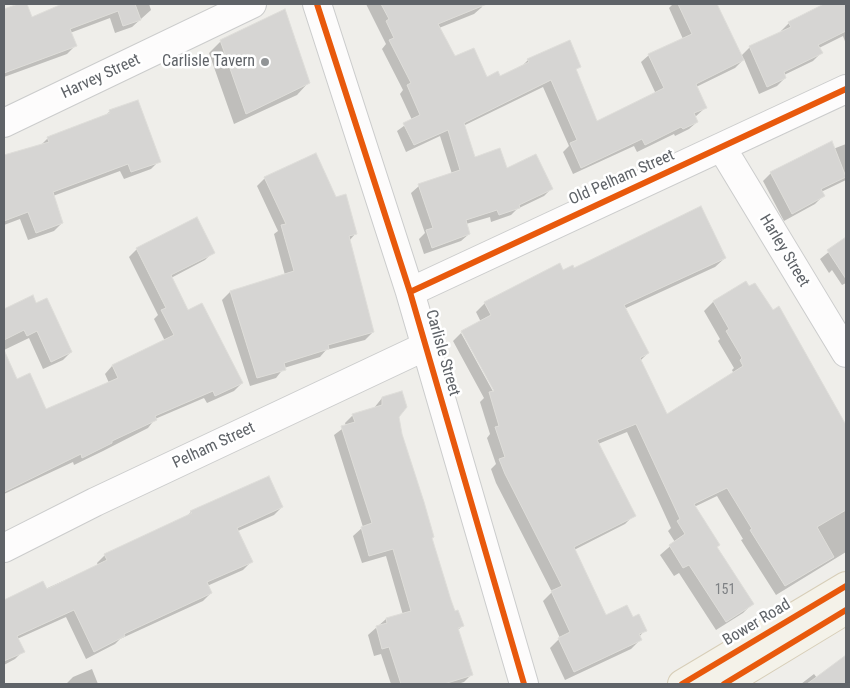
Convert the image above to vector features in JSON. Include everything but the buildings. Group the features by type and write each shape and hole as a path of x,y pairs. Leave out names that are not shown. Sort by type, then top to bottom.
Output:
{"main road":[{"name":"Bower Road","path":"686,683 846,586"},
{"path":"724,684 846,610"}],"street":[{"name":"Harvey Street","path":"4,122 252,4"},
{"name":"Carlisle Street","path":"317,4 410,292 524,684"},
{"name":"Old Pelham Street","path":"410,292 846,89"},
{"name":"Harley Street","path":"722,148 846,353"},
{"name":"Pelham Street","path":"4,548 104,498 426,346"}],"cycle path":[{"path":"317,4 410,292 524,684"},
{"path":"410,292 846,89"},
{"path":"682,684 846,586"},
{"path":"724,684 846,610"}],"place":[{"name":"Carlisle Tavern","path":"265,62"}]}
